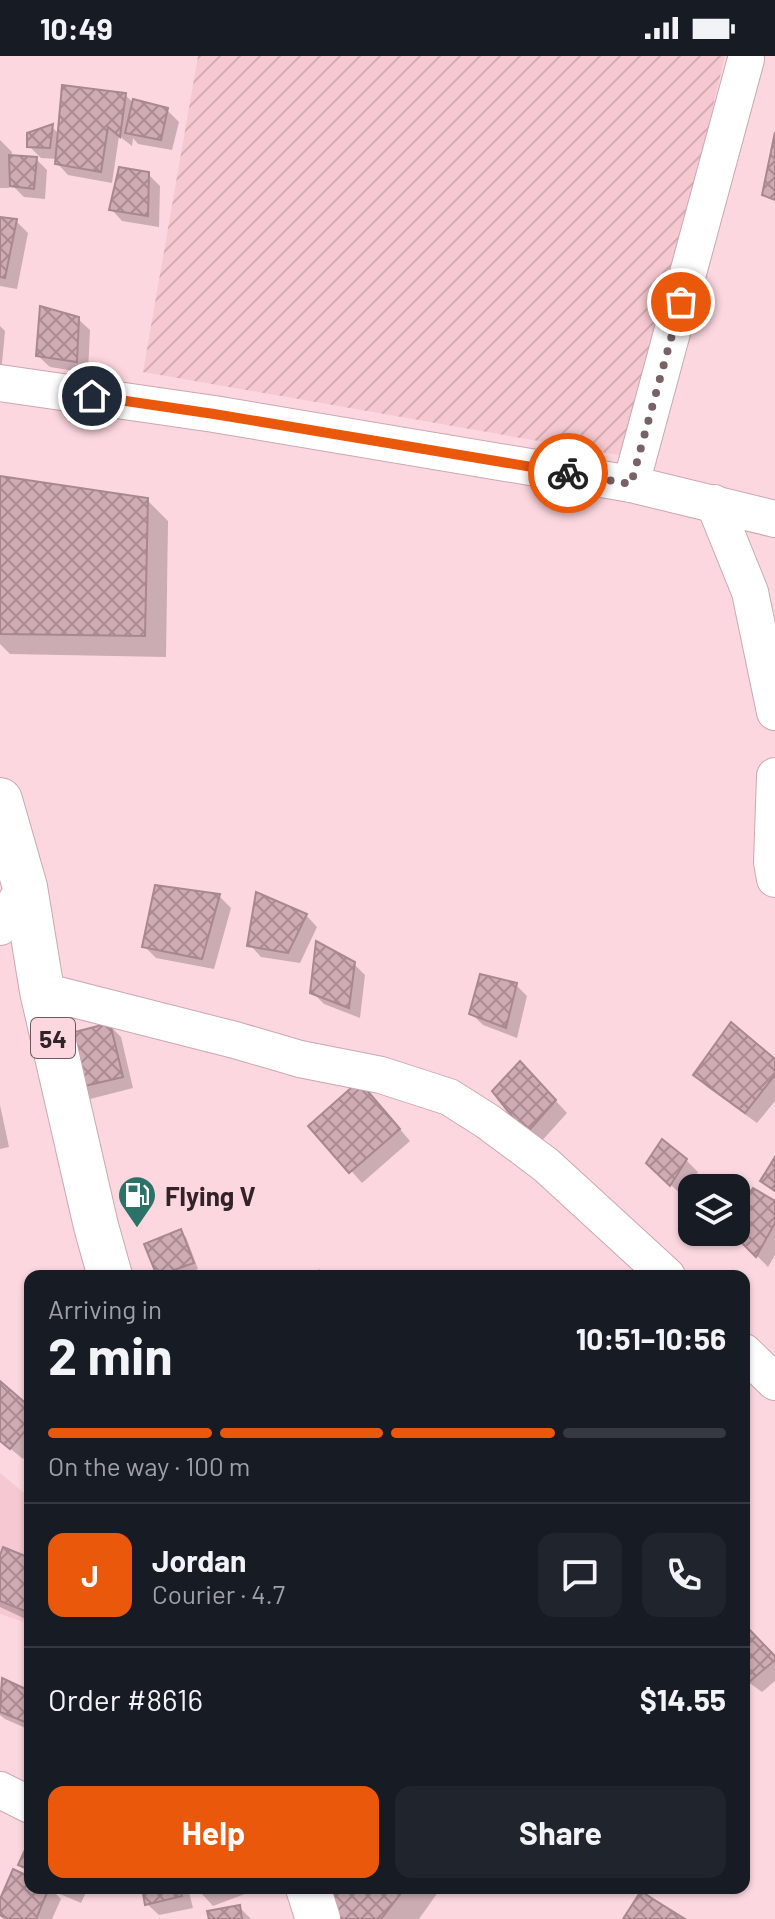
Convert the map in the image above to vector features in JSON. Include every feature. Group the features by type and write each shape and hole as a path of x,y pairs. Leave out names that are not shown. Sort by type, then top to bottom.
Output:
{"highway":[{"name":"54","path":"0,800 25,887 42,991 108,1270"},
{"path":"310,1894 318,1919"}],"street":[{"path":"631,484 746,59"},
{"path":"0,383 214,414 631,484 775,519"},
{"path":"714,503 750,592 775,712"},
{"path":"775,776 772,862 775,879"},
{"path":"0,927 25,887"},
{"path":"42,991 300,1059 381,1075 449,1097 546,1165 661,1270"},
{"path":"750,1358 775,1382"},
{"path":"0,1790 24,1802"}],"shaded area":[{"path":"198,56 725,56 630,457 143,372"},
{"path":"0,1473 24,1493 24,1622 0,1614"}],"building":[{"path":"62,85 126,93 120,137 108,127 101,172 55,164"},
{"path":"133,99 168,108 161,140 125,133"},
{"path":"53,124 50,148 27,147 27,133"},
{"path":"775,132 775,200 762,195"},
{"path":"9,155 37,157 34,189 10,186"},
{"path":"119,167 149,172 148,216 109,210"},
{"path":"0,217 17,219 5,278 0,277"},
{"path":"40,306 79,317 77,362 36,356"},
{"path":"0,476 148,498 145,636 0,634"},
{"path":"155,885 220,894 202,959 142,947"},
{"path":"256,892 307,914 288,953 247,946"},
{"path":"316,941 355,962 349,1008 310,993"},
{"path":"480,974 517,983 506,1028 469,1014"},
{"path":"731,1022 775,1059 775,1075 745,1113 693,1075"},
{"path":"110,1023 123,1077 76,1088 63,1035"},
{"path":"520,1061 556,1100 526,1134 492,1091"},
{"path":"359,1081 400,1129 349,1173 308,1126"},
{"path":"662,1139 687,1159 670,1186 646,1163"},
{"path":"775,1157 775,1191 760,1181"},
{"path":"753,1188 775,1201 775,1223 756,1257 745,1246 750,1246 750,1192"},
{"path":"181,1229 194,1263 174,1270 155,1270 144,1244"},
{"path":"0,1381 24,1402 24,1432 10,1449 0,1441"},
{"path":"3,1547 24,1556 24,1611 0,1601 0,1555"},
{"path":"750,1630 775,1656 775,1660 750,1681"},
{"path":"2,1678 24,1688 24,1722 0,1712"},
{"path":"24,1852 24,1868 18,1865"},
{"path":"13,1869 24,1874 24,1894 46,1894 36,1919 9,1919 0,1915 0,1899"},
{"path":"143,1894 182,1894 182,1896 145,1905"},
{"path":"330,1894 400,1894 381,1919 337,1919"},
{"path":"639,1894 646,1894 685,1919 623,1919"},
{"path":"240,1905 242,1919 209,1919 207,1911"}],"way so far":[{"path":"568,473 631,484 681,302"}],"place":[{"name":"Flying V","path":"137,1229"}],"route":[{"path":"92,396 568,473"}]}
